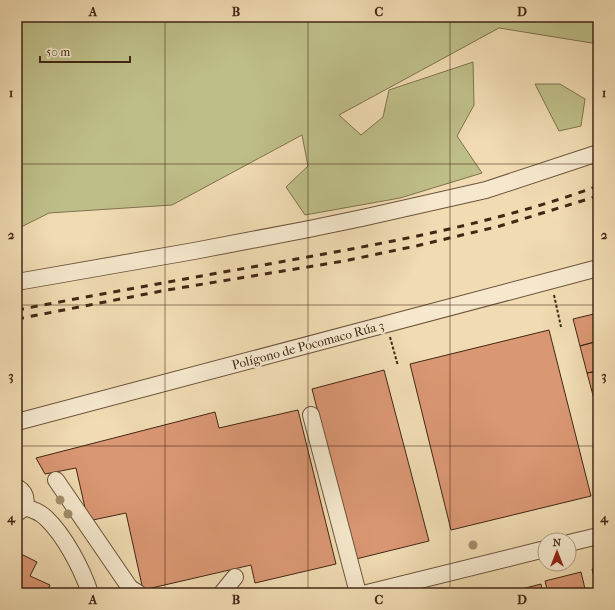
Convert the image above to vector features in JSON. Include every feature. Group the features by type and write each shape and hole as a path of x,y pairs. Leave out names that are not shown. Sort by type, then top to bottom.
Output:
{"street":[{"path":"17,282 194,251 362,218 486,190 598,153"},
{"name":"Polígono de Pocomaco Rúa 3","path":"17,422 598,268"},
{"path":"311,415 358,593"},
{"path":"56,480 130,588 138,593"},
{"path":"17,487 24,493 26,500 21,510 35,510 46,518 64,541 84,575 100,593"},
{"path":"577,541 598,536"},
{"path":"367,593 537,551"},
{"path":"84,575 90,593"},
{"path":"222,593 236,577"}],"path":[{"path":"551,281 561,327"},
{"path":"387,324 398,366"}],"green space":[{"path":"17,17 598,17 598,44 499,28 339,115 361,135 383,117 389,90 473,62 474,105 457,136 482,173 400,198 305,215 286,187 308,166 302,135 172,205 49,213 17,229"},
{"path":"535,84 560,84 585,99 581,126 559,131"}],"building":[{"path":"598,313 598,341 580,346 573,319"},
{"path":"549,330 591,496 451,530 410,364"},
{"path":"598,341 598,371 587,373 580,346"},
{"path":"384,370 429,541 356,559 312,389"},
{"path":"598,371 598,398 594,399 587,373"},
{"path":"598,398 598,417 594,399"},
{"path":"298,410 336,564 255,583 251,565 143,590 126,513 88,521 76,468 45,474 36,458 215,412 219,428"},
{"path":"17,552 37,562 30,576 50,585 46,593 17,593"},
{"path":"598,568 598,593 592,569"},
{"path":"581,572 586,593 548,593 545,581"},
{"path":"541,584 543,593 514,593 514,591"}],"railway":[{"path":"17,310 426,234 513,213 598,186"},
{"path":"17,319 167,290 344,261 416,246 500,226 598,196"}]}
